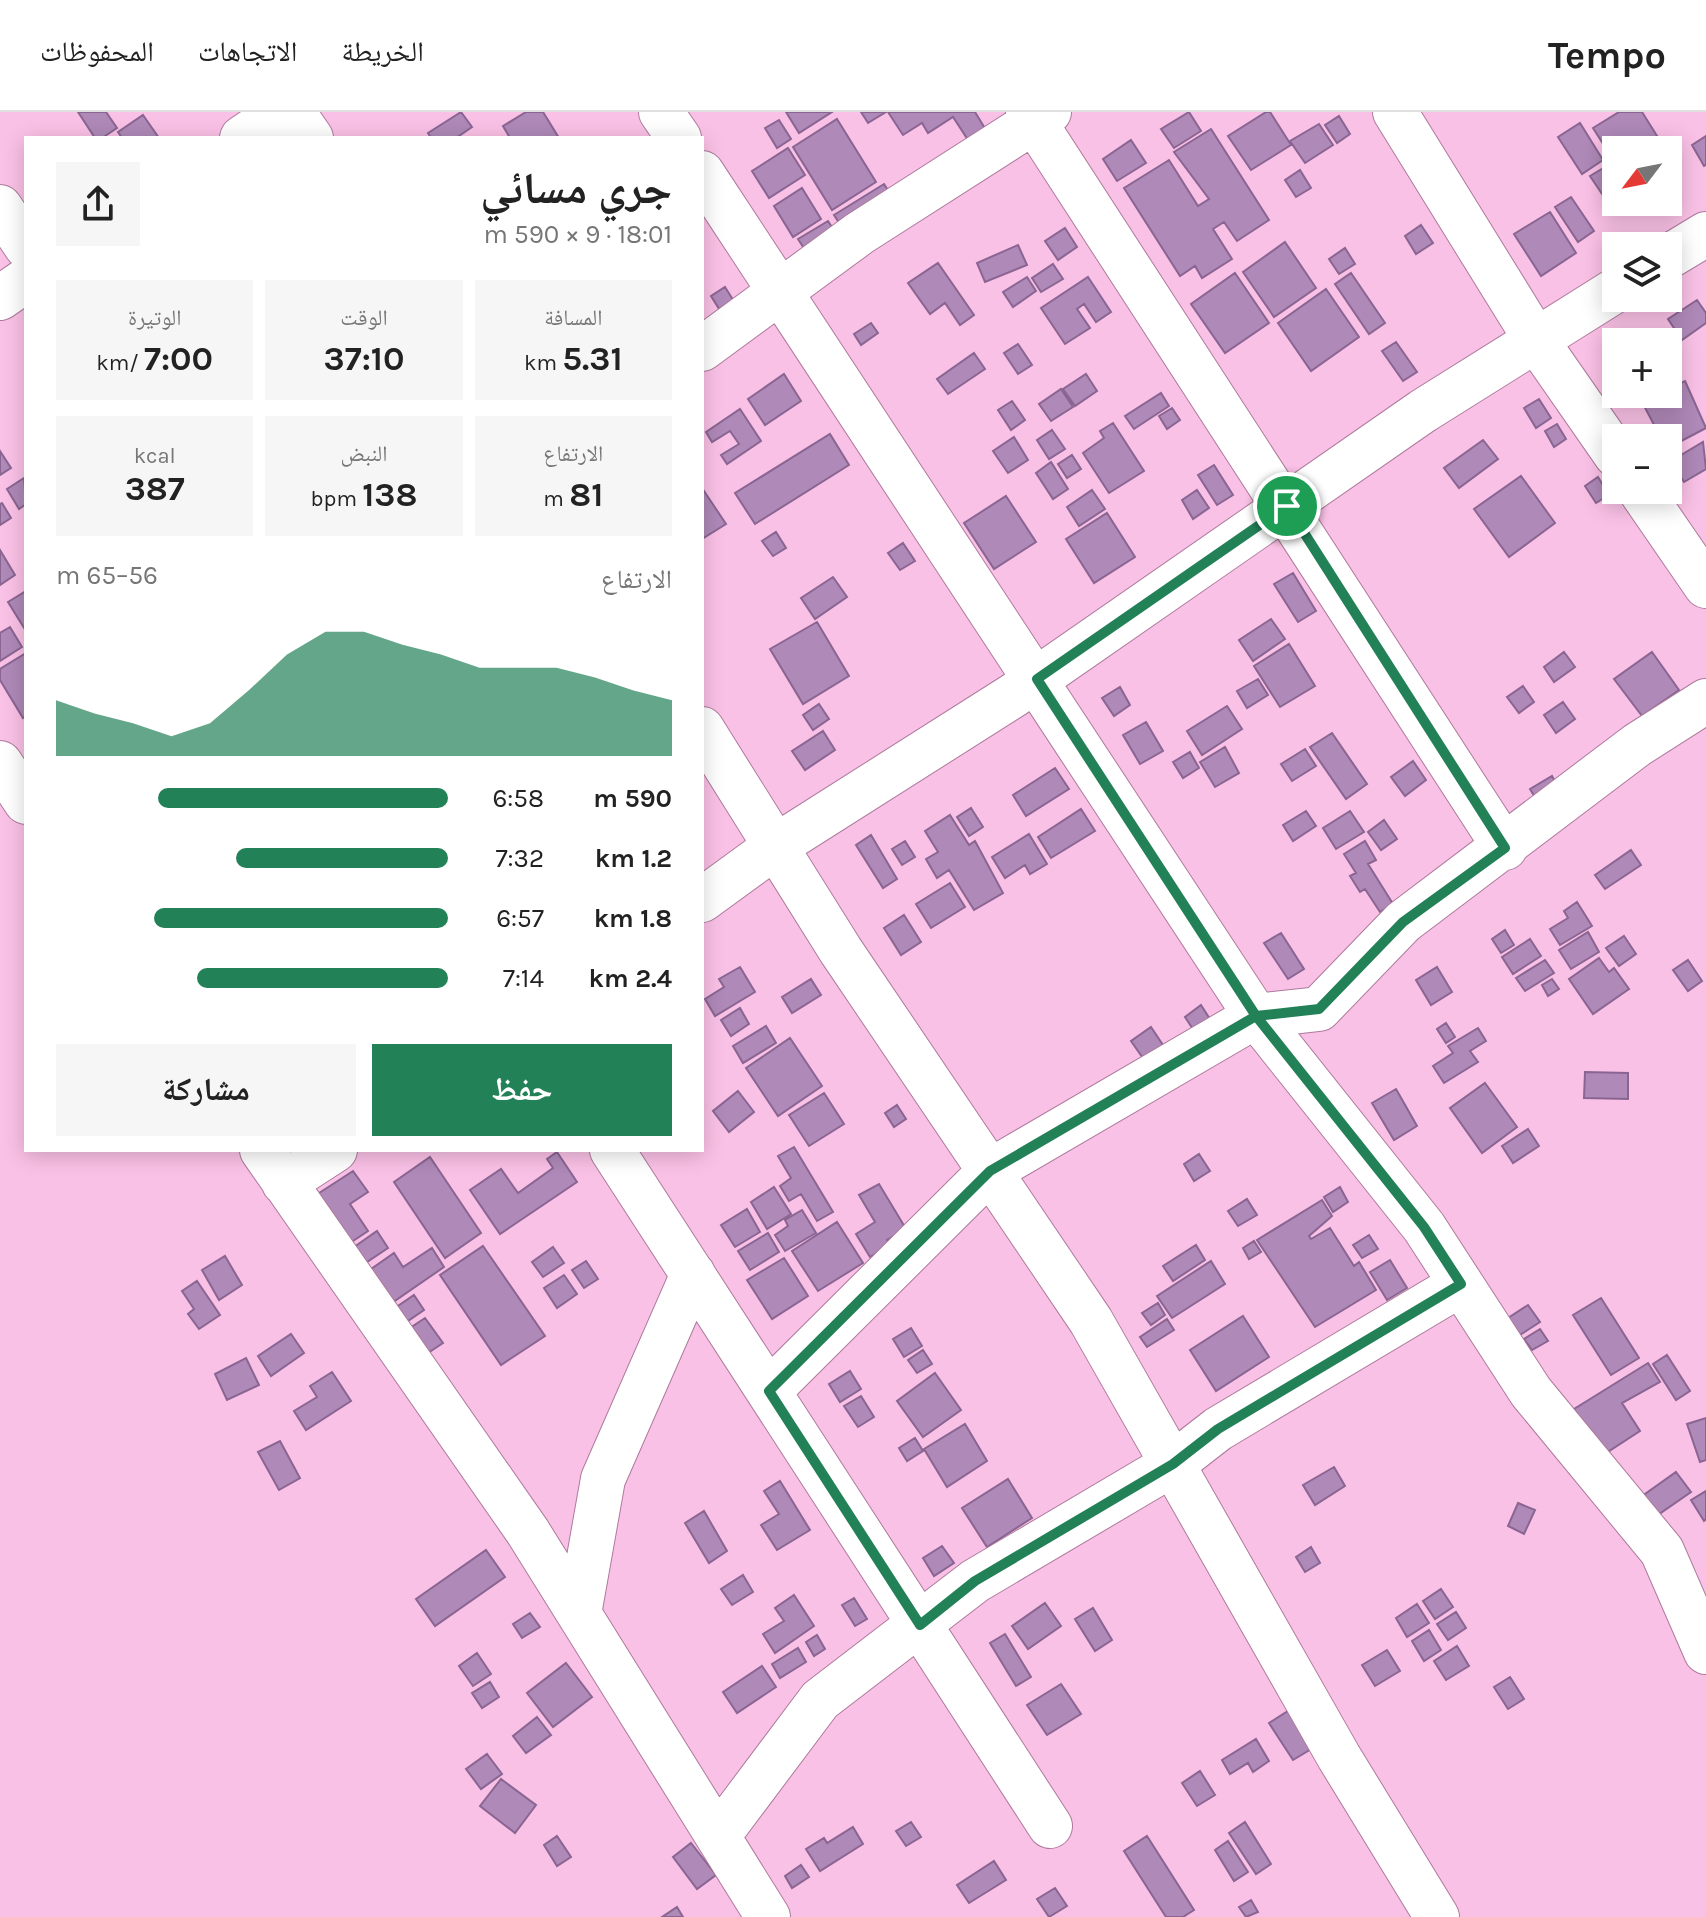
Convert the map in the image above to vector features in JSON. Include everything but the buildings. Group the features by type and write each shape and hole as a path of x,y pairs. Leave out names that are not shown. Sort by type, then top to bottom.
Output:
{"street":[{"path":"245,136 280,112"},
{"path":"293,112 310,136"},
{"path":"661,112 678,136"},
{"path":"1395,112 1536,340 1602,435"},
{"path":"704,348 860,233 1037,115 1505,848"},
{"path":"704,176 1256,1016 1424,1227 1531,1392 1662,1551 1706,1652"},
{"path":"0,207 24,243"},
{"path":"1682,249 1706,234"},
{"path":"0,298 24,281"},
{"path":"704,899 776,846 1037,679 1423,411 1602,299"},
{"path":"1650,504 1706,586"},
{"path":"769,1391 990,1171 1256,1016 1319,1009 1403,922 1505,848 1637,745 1706,701"},
{"path":"704,732 841,951 1091,1321 1339,1757 1437,1917"},
{"path":"327,1152 273,1166 528,1532 768,1917"},
{"path":"613,1152 1050,1826"},
{"path":"579,1614 603,1479 693,1274"},
{"path":"718,1836 820,1700 975,1581 1173,1464 1218,1429 1461,1284"}],"route":[{"path":"1287,506 1037,679 1256,1016 990,1171 769,1391 920,1625 975,1581 1173,1464 1218,1429 1461,1284 1424,1227 1256,1016 1319,1009 1403,922 1505,848 1287,506"}]}
